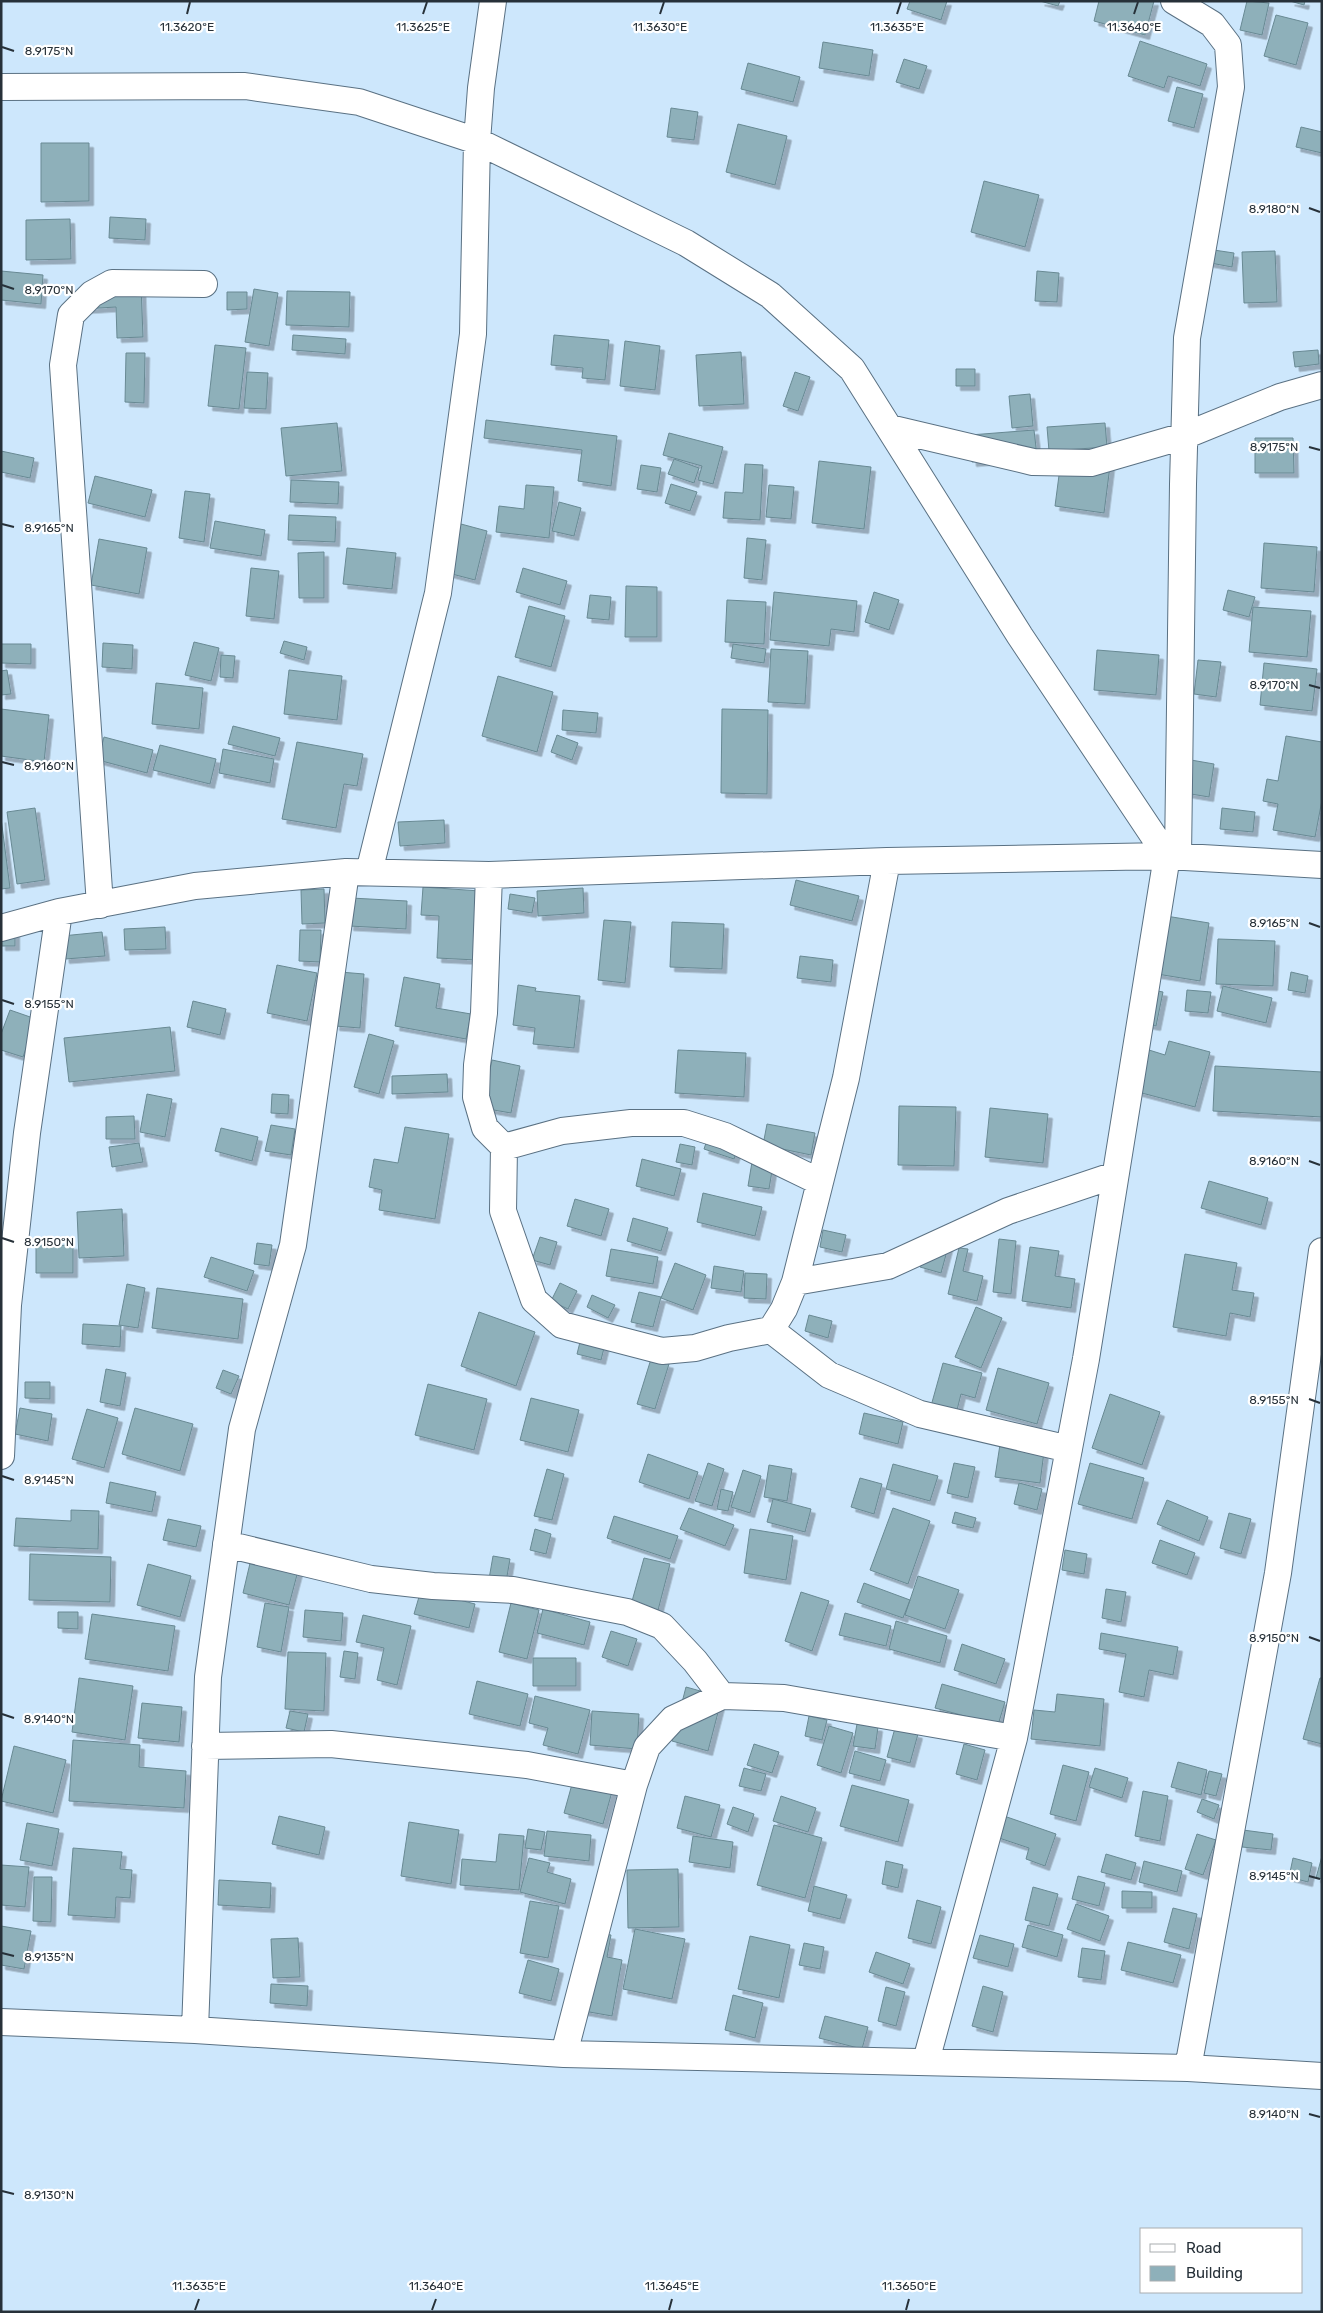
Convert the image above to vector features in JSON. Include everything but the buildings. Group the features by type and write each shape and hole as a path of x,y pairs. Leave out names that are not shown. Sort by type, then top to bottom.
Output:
{"street":[{"path":"195,2030 208,1677 242,1430 293,1246 357,872 438,593 473,334 481,88 493,1"},
{"path":"926,2061 1014,1738 1069,1449 1115,1175 1173,856 1187,338 1231,87 1228,45 1212,24 1174,1"},
{"path":"1,87 245,86 359,102 478,141 686,243 770,295 852,368 1020,636 1173,856"},
{"path":"100,904 63,365 71,315 92,294 112,283 204,284"},
{"path":"889,428 1033,462 1091,463 1184,436 1280,396 1322,385"},
{"path":"1,928 59,912 195,886 357,872 489,875 887,861 1173,856 1322,865"},
{"path":"489,875 484,1013 477,1065 476,1097 485,1128 504,1147 503,1211 534,1300 562,1325 662,1351 695,1348 729,1338 771,1330 784,1309 795,1282 846,1078 887,861"},
{"path":"1,1456 9,1296 27,1133 59,912"},
{"path":"504,1147 562,1131 631,1123 684,1122 724,1136 820,1182"},
{"path":"795,1282 888,1266 1008,1211 1115,1175"},
{"path":"1188,2068 1278,1573 1322,1252"},
{"path":"771,1330 829,1375 920,1414 1069,1449"},
{"path":"226,1544 372,1579 433,1586 514,1590 627,1612 662,1626 695,1661 722,1696"},
{"path":"564,2054 634,1785 647,1747 673,1720 722,1696 784,1698 1014,1738"},
{"path":"205,1746 331,1744 527,1765 634,1785"},
{"path":"1,2022 195,2030 564,2054 1188,2068 1322,2076"}]}
